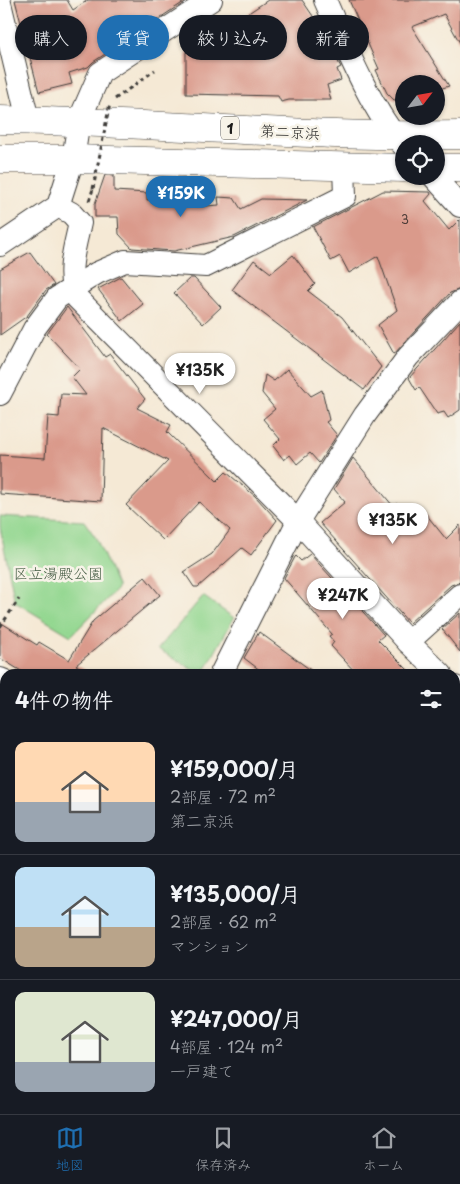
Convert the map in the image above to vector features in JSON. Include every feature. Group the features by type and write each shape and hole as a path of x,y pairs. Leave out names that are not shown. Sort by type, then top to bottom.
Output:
{"highway":[{"name":"第二京浜","path":"0,120 79,121 395,141"},
{"name":"第二京浜","path":"445,136 460,135"},
{"path":"0,160 73,159 395,168"},
{"path":"445,168 460,168"}],"street":[{"path":"0,245 58,206 73,159 79,121 100,73 211,0"},
{"path":"325,0 373,100 395,135"},
{"path":"0,3 28,120"},
{"path":"0,394 34,328 58,298 97,273 126,261 206,266 345,196 344,167"},
{"path":"442,185 460,206"},
{"path":"58,206 71,213 80,223 72,264 73,289 77,298 298,521 408,642 436,669"},
{"path":"224,669 298,521 365,416 402,365 460,302"},
{"path":"408,642 460,595"}],"path":[{"path":"93,190 110,103 155,70"},
{"path":"0,627 19,599"}],"green space":[{"name":"区立湯殿公園","path":"0,516 84,521 96,538 118,588 71,636 15,602 0,527"},
{"path":"203,596 234,618 206,669 192,669 158,649"}],"building":[{"path":"15,0 67,0 73,10 88,0 187,0 164,15 97,15 97,59 88,67 69,73 72,84 39,92 31,60 87,60 87,15 19,15"},
{"path":"268,0 302,0 312,15 297,15 297,60 337,60 341,67 337,69 341,80 327,85 331,100 289,100 281,102 278,96 186,94 186,60 287,60 287,15 246,15"},
{"path":"349,0 460,0 460,43 444,14 412,27 442,75 395,75 394,100 387,93 376,70 379,69 369,46 369,15 356,15"},
{"path":"105,175 114,176 114,191 147,193 147,200 165,198 194,207 219,205 218,197 234,198 241,209 261,199 307,200 234,237 174,251 132,248 119,234 118,217 95,217 95,204"},
{"path":"383,191 430,192 431,194 425,201 449,230 460,219 460,289 450,293 394,354 378,325 397,310 378,256 349,273 340,256 331,261 313,227"},
{"path":"30,252 54,285 46,290 27,316 0,335 0,269"},
{"path":"293,255 315,284 308,291 342,317 381,367 364,390 232,290 254,260 271,273"},
{"path":"121,277 143,304 122,321 98,289"},
{"path":"190,278 194,278 221,307 203,324 174,293"},
{"path":"67,307 105,357 110,354 145,399 137,408 171,425 167,432 217,481 226,472 255,496 277,520 251,555 242,548 198,587 194,587 184,572 212,554 230,530 199,502 163,540 126,505 168,461 103,428 101,501 0,494 0,455 45,458 48,416 59,417 61,394 86,395 72,377 80,369 47,334"},
{"path":"460,321 460,410 448,418 444,412 437,414 419,387 416,390 409,378"},
{"path":"287,369 311,396 322,390 329,420 326,422 337,435 319,463 310,453 297,464 290,455 284,460 273,446 280,439 263,419 275,409 262,393 265,375 274,381"},
{"path":"353,458 393,506 397,503 412,522 425,513 446,539 460,525 460,582 451,585 409,623 320,523 345,502 334,489"},
{"path":"310,554 384,635 378,640 407,669 352,669 331,646 334,642 329,636 332,634 284,578 296,556 301,561"},
{"path":"145,577 160,595 76,665 83,669 18,669 0,658 0,622 37,645 39,642 69,660 93,621"},
{"path":"460,613 460,652 442,629"},
{"path":"259,632 309,669 258,669 244,658"}]}
